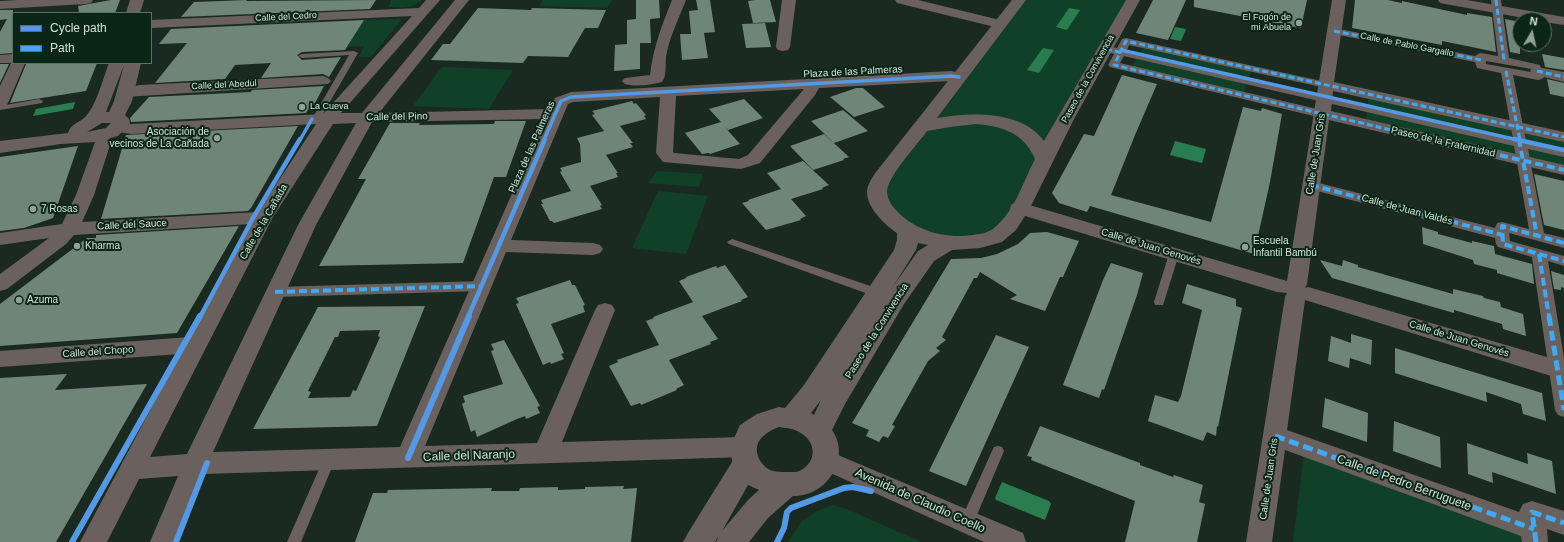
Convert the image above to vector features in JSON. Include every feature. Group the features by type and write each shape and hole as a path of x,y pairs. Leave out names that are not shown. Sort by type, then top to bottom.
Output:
{"street":[{"path":"0,5 86,0"},
{"path":"133,12 137,0"},
{"path":"148,12 151,0"},
{"path":"163,542 195,464 307,225 367,117 462,0"},
{"path":"620,94 621,82 657,79 659,56 663,41 679,0"},
{"path":"784,48 789,0"},
{"path":"902,0 920,2 999,24"},
{"name":"Paseo de la Convivencia","path":"1019,0 959,77 924,126 883,176 878,188 878,200 888,215 907,230 926,238 948,243 968,244 990,239 1002,233 1012,222 1044,159 1113,51 1133,0"},
{"name":"Calle de Juan Gris","path":"1259,542 1339,0"},
{"path":"1445,0 1497,5 1564,21"},
{"path":"46,12 54,2"},
{"path":"1497,5 1505,66 1524,160 1537,236"},
{"name":"Calle del Cedro","path":"152,24 408,12 428,6"},
{"name":"Calle de la Cañada","path":"93,542 264,217 322,119 428,6"},
{"name":"Calle de Pablo Gargallo","path":"1334,31 1481,60 1481,66 1505,66 1538,77 1537,71 1564,77"},
{"name":"Paseo de la Fraternidad","path":"1113,51 1564,153"},
{"path":"0,59 12,58"},
{"path":"0,102 18,64"},
{"path":"0,284 59,240 69,229 85,195 103,142 98,127 102,103 117,64"},
{"path":"0,147 98,127 123,100 133,64"},
{"name":"Plaza de las Palmeras","path":"408,458 561,101 571,97 620,94 811,83 951,76 959,77"},
{"name":"Calle del Abedul","path":"125,92 323,81"},
{"name":"Plaza de las Palmeras","path":"668,92 664,153 669,158 741,164 754,159 810,92 812,87 811,83"},
{"name":"Paseo de la Fraternidad","path":"1324,99 1517,126 1564,137"},
{"name":"Paseo de la Fraternidad","path":"1324,99 1524,160 1564,170"},
{"name":"Calle del Pino","path":"98,127 131,129 367,117 556,114"},
{"path":"924,126 974,118 1000,122 1020,130 1037,143 1044,159"},
{"path":"0,137 98,127"},
{"name":"Calle de Juan Valdés","path":"1311,185 1502,235"},
{"name":"Calle de Juan Genovés","path":"1019,208 1561,370"},
{"name":"Calle del Sauce","path":"0,239 69,229 264,217"},
{"path":"1564,243 1502,226 1503,244 1564,261"},
{"name":"Paseo de la Convivencia","path":"793,417 813,392 905,250 908,240 907,230"},
{"name":"Paseo de la Convivencia","path":"819,430 834,400 900,293 926,256 948,243"},
{"path":"499,246 593,249"},
{"path":"1539,254 1561,370 1564,410"},
{"path":"275,292 482,286"},
{"path":"548,453 551,437 605,310"},
{"name":"Calle del Chopo","path":"0,359 196,345"},
{"path":"698,542 711,523 745,455 747,437 754,428 768,420 779,417 793,417 806,421 819,430 825,439 827,449 826,460 822,469 803,483 786,485 767,482 755,475 745,455"},
{"name":"Calle de Pedro Berruguete","path":"1275,436 1535,536 1532,512 1564,523"},
{"name":"Calle del Naranjo","path":"195,464 548,453 745,455"},
{"name":"Avenida de Claudio Coello","path":"826,460 1013,542"},
{"path":"132,469 195,464"},
{"path":"731,542 762,505 786,485"}],"lane":[{"path":"302,56 354,53 322,119"},
{"path":"0,108 39,101"},
{"path":"732,242 878,293"},
{"path":"1159,302 1174,254"},
{"path":"967,522 998,451"},
{"path":"294,542 329,460"}],"shaded area":[{"path":"391,0 422,0 411,6 389,7"},
{"path":"543,0 612,0 607,8 539,6"},
{"path":"1026,0 1127,0 1005,219 996,229 987,234 948,239 909,227 886,200 885,188 891,177 933,124"},
{"path":"1069,8 1080,10 1067,30 1056,27"},
{"path":"402,19 371,57 359,57 364,46 347,47 362,20"},
{"path":"1175,27 1186,29 1181,41 1170,39"},
{"path":"1143,47 1251,71 1249,78 1139,54"},
{"path":"1043,48 1054,50 1039,73 1027,70"},
{"path":"1136,59 1246,84 1244,93 1131,67"},
{"path":"442,67 513,70 489,109 413,106"},
{"path":"1368,96 1513,128 1515,139 1368,106"},
{"path":"75,102 73,109 33,116 36,109"},
{"path":"1367,111 1517,145 1518,157 1366,121"},
{"path":"1524,130 1564,139 1564,150 1526,141"},
{"path":"1175,141 1206,149 1202,163 1170,155"},
{"path":"1526,147 1564,156 1564,168 1528,159"},
{"path":"657,171 703,174 699,187 648,183"},
{"path":"658,191 708,196 686,254 632,248"},
{"path":"1304,454 1524,535 1525,542 1293,542"},
{"path":"1002,482 1049,501 1051,504 1045,520 996,500 995,498"},
{"path":"833,505 847,509 921,542 788,542 802,521 817,511"}],"building":[{"path":"111,0 120,0 115,12 79,12 78,6"},
{"path":"247,0 246,1 376,0 370,9 181,17 194,2"},
{"path":"636,0 659,0 660,18 650,19 651,43 640,43 640,69 614,71 615,45 627,44 627,20 636,19"},
{"path":"696,0 710,0 715,32 704,33 708,58 682,60 680,34 691,34 689,11 698,10"},
{"path":"770,0 776,22 753,23 748,1"},
{"path":"1153,0 1186,0 1168,40 1136,33"},
{"path":"1194,0 1307,0 1301,28 1194,7"},
{"path":"1355,0 1388,0 1402,3 1402,1 1467,15 1467,13 1492,17 1496,52 1442,41 1442,45 1352,28"},
{"path":"478,8 606,10 598,28 585,28 568,57 528,56 523,63 431,60 443,44 450,44"},
{"path":"0,10 13,10 12,53 0,54 0,32 7,19 0,20"},
{"path":"1505,19 1512,20 1512,52 1520,52 1520,54 1510,52"},
{"path":"364,20 345,50 302,52 297,55 302,60 341,57 329,77 323,74 261,78 271,63 235,65 225,79 155,83 187,43 159,44 171,29"},
{"path":"765,23 771,47 746,48 742,24"},
{"path":"1542,54 1564,58 1564,70 1545,67"},
{"path":"0,64 9,64 0,83"},
{"path":"26,64 97,64 86,91 10,103"},
{"path":"1122,75 1157,84 1111,195 1211,222 1243,107 1261,111 1262,108 1282,114 1270,182 1254,254 1090,206 1087,212 1059,203 1052,193 1084,134 1094,136"},
{"path":"1547,79 1564,83 1564,97 1550,94"},
{"path":"324,86 314,105 311,105 306,113 131,122 130,118 149,97 251,92 252,90"},
{"path":"856,88 863,88 885,107 854,117 830,97"},
{"path":"744,99 763,118 728,130 723,125 740,144 710,154 702,154 685,133 721,122 709,109"},
{"path":"632,101 634,104 636,103 646,115 644,116 646,119 620,126 633,143 630,143 633,147 606,155 618,173 616,173 618,177 590,186 602,205 600,206 602,209 554,223 550,221 541,204 543,204 541,200 571,191 560,172 562,171 560,168 581,162 580,144 577,138 604,131 592,115 595,114 592,111"},
{"path":"843,110 868,131 834,143 811,121"},
{"path":"495,121 526,121 506,177 494,177 463,263 319,266 366,179 358,179 390,123 420,123 419,125 494,124"},
{"path":"298,126 248,211 101,219 126,135"},
{"path":"824,134 849,157 813,170 790,146"},
{"path":"78,146 53,218 24,228 0,231 0,157"},
{"path":"803,161 829,185 822,188 823,189 791,199 806,216 800,219 801,220 766,230 742,203 781,189 767,173"},
{"path":"1534,174 1564,181 1564,230 1544,225"},
{"path":"239,226 177,333 0,346 0,304 87,238 96,238 96,235"},
{"path":"1422,227 1438,232 1438,234 1472,243 1472,241 1494,246 1495,254 1532,264 1534,284 1497,273 1497,270 1474,264 1473,260 1423,244"},
{"path":"1047,232 1079,241 1063,277 1060,277 1045,311 1010,299 1017,295 980,272 977,278 974,278 942,337 946,340 936,348 940,351 928,361 892,425 895,426 888,438 883,436 879,442 866,436 869,430 852,423 951,259 981,258 997,254 1018,244 1030,233"},
{"path":"1320,260 1342,266 1343,260 1358,265 1358,267 1453,294 1453,289 1483,296 1484,298 1500,302 1501,307 1523,314 1526,336 1503,329 1502,324 1454,310 1454,313 1332,278"},
{"path":"1111,263 1143,273 1137,295 1104,390 1102,389 1099,398 1063,385 1103,280"},
{"path":"725,265 748,297 741,300 742,301 702,316 718,339 710,342 711,344 669,360 684,385 676,389 677,390 641,405 640,403 631,406 609,366 618,362 617,360 659,345 646,321 693,302 679,281 716,266 717,268"},
{"path":"1551,271 1564,275 1564,288 1561,287 1561,290 1554,289"},
{"path":"570,280 572,285 575,285 585,305 583,306 585,312 551,324 564,353 561,354 564,359 551,364 550,362 543,365 516,304 519,303 516,298"},
{"path":"1187,284 1236,299 1236,306 1242,308 1216,436 1207,432 1203,441 1148,421 1155,395 1178,402 1181,396 1202,310 1182,303"},
{"path":"425,306 377,426 253,429 318,307","holes":["380,330 378,336 380,337 356,391 353,390 350,397 308,398 311,392 308,391 335,337 338,337 340,331"]},
{"path":"1351,334 1372,340 1371,365 1350,358 1349,368 1328,361 1331,336 1351,343"},
{"path":"996,335 1029,347 966,486 929,471"},
{"path":"504,340 540,406 537,407 540,413 526,419 525,416 517,419 477,437 475,430 471,432 462,404 465,402 463,396 503,384 491,351 494,350 491,344"},
{"path":"1395,348 1542,393 1546,421 1523,414 1521,404 1486,392 1487,402 1395,373"},
{"path":"67,374 55,390 147,384 56,542 0,542 0,378"},
{"path":"1325,398 1368,413 1367,442 1322,427"},
{"path":"1394,421 1440,437 1441,468 1393,451"},
{"path":"1040,426 1140,463 1140,465 1173,477 1174,475 1203,485 1199,502 1205,504 1197,542 1125,542 1135,501 1031,460 1032,457 1027,456"},
{"path":"1467,443 1528,464 1527,453 1552,461 1556,494 1492,472 1493,483 1468,474"},
{"path":"624,486 623,489 637,488 631,542 355,542 373,493 387,493 388,490 492,488 491,491 519,491 520,488 558,487 558,490 585,489 585,487"}],"marked path":[{"path":"1496,0 1504,60"},
{"path":"1334,31 1481,60"},
{"path":"1564,137 1126,41 1114,65 1564,170"},
{"path":"1106,49 1123,53"},
{"path":"1506,71 1537,236"},
{"path":"1537,71 1564,77"},
{"path":"1311,185 1503,235"},
{"path":"1564,243 1502,226 1503,244 1564,261"},
{"path":"1539,254 1564,410"},
{"path":"275,292 482,286"},
{"path":"1275,436 1534,529"},
{"path":"1536,542 1532,512 1564,523"}],"cycle path":[{"path":"1121,50 1564,150"},
{"path":"408,458 561,101 571,97 951,76 959,77"},
{"path":"72,542 196,324 253,218 312,119"},
{"path":"176,542 207,463"},
{"path":"777,542 784,528 787,512 791,508 844,488 853,487 871,491"}],"place":[{"name":"El Fogón de mi Abuela","path":"1299,23"},
{"name":"La Cueva","path":"302,107"},
{"name":"Asociación de vecinos de La Cañada","path":"217,138"},
{"name":"7 Rosas","path":"33,209"},
{"name":"Kharma","path":"77,246"},
{"name":"Escuela Infantil Bambú","path":"1245,247"},
{"name":"Azuma","path":"19,300"}]}
